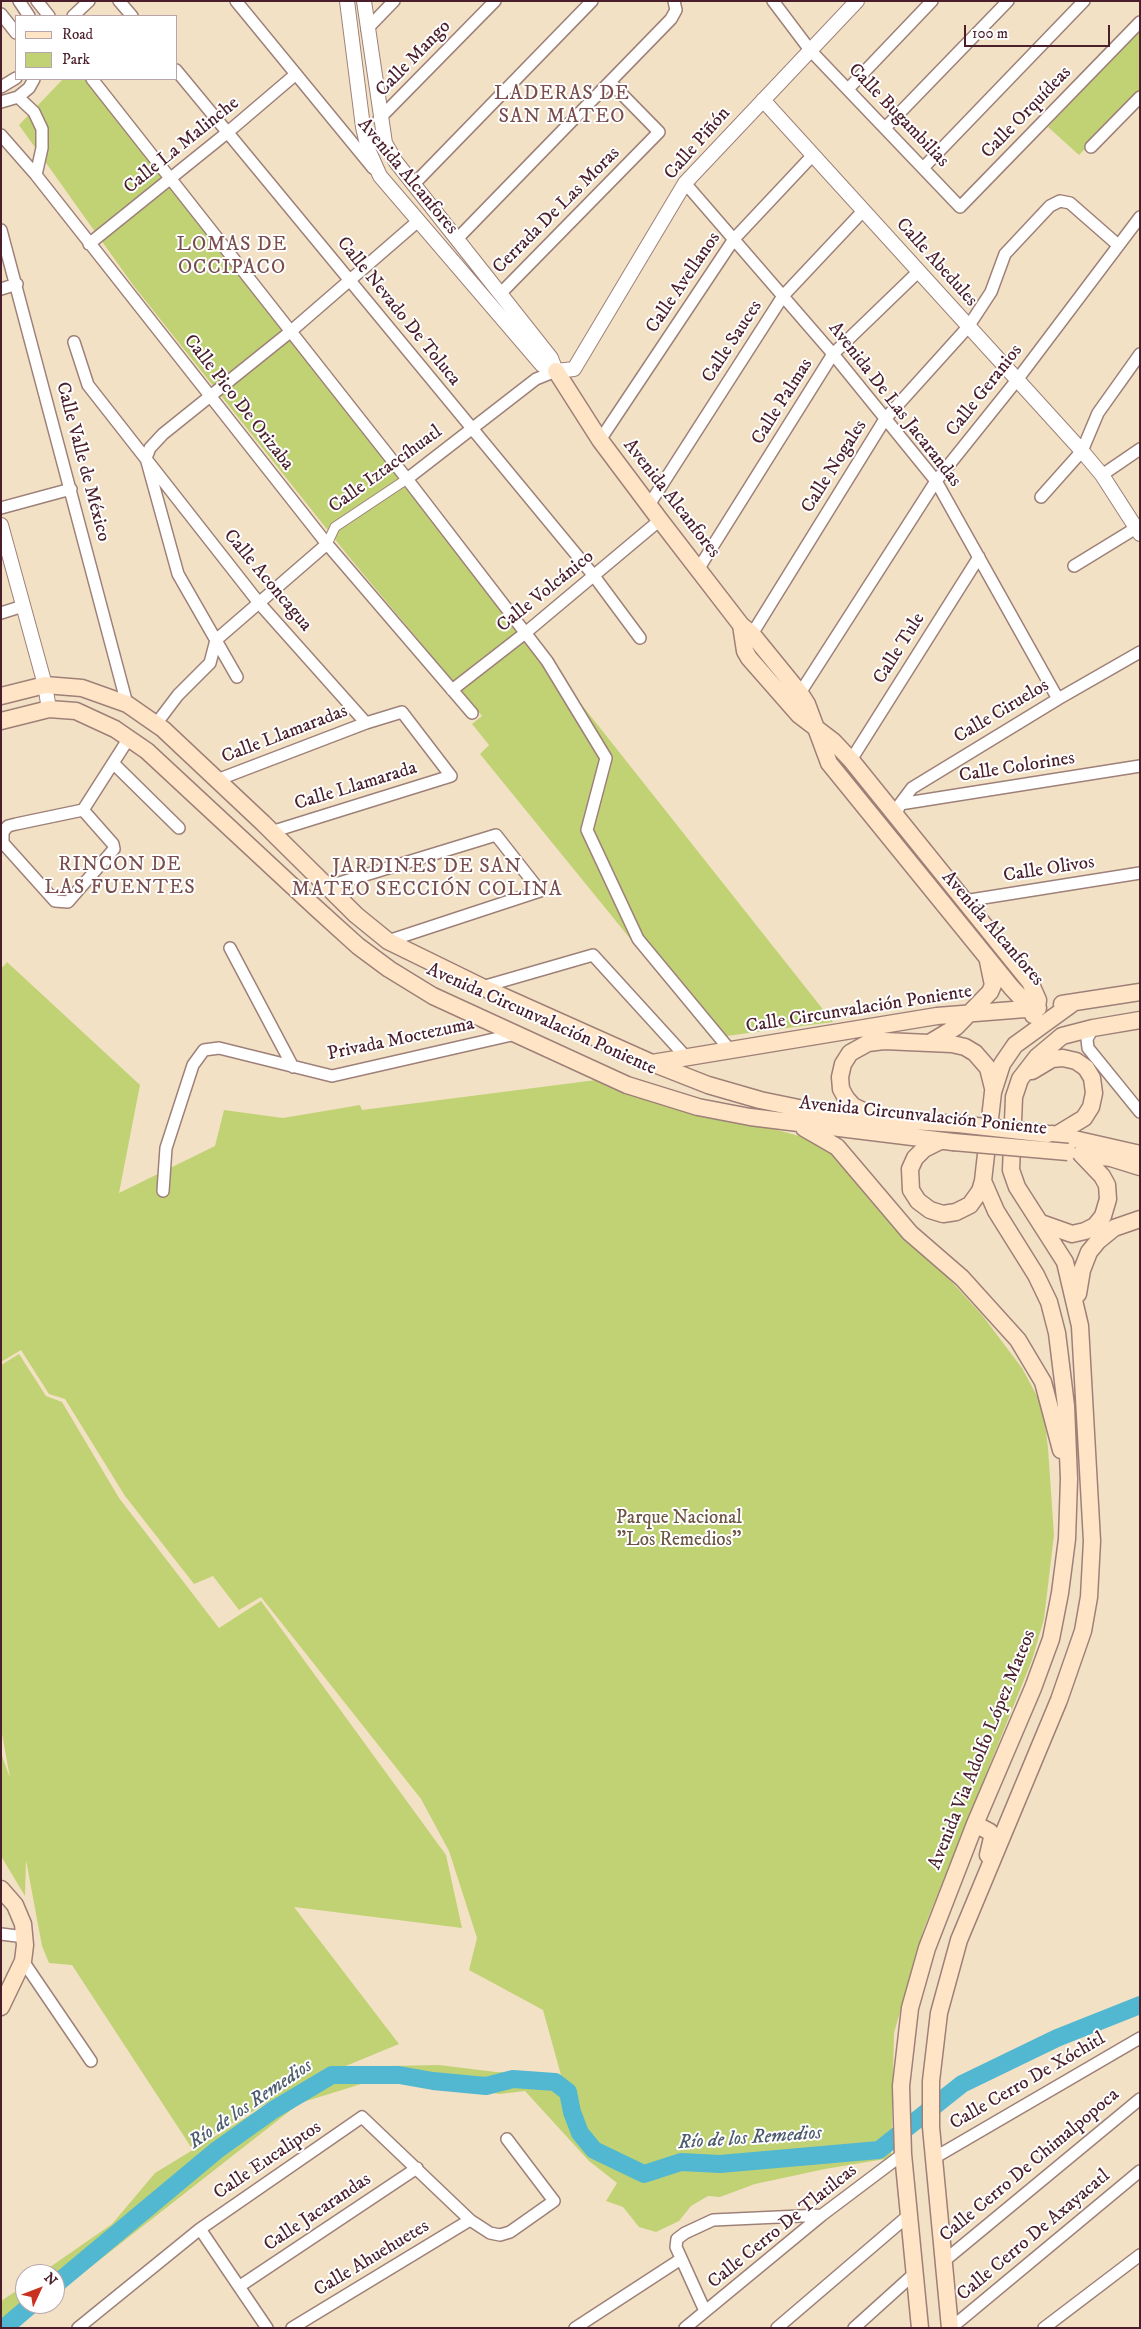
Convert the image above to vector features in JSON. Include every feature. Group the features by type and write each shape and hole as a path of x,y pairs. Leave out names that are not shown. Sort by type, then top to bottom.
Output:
{"main road":[{"name":"Avenida Alcanfores","path":"556,371 600,440 660,520 699,568 746,633 800,693 807,704 816,729 829,763 987,958 1024,1001 1037,1008 1038,1000 1030,982 964,901 898,810 833,741 816,729 787,704 749,658 746,633"},
{"name":"Avenida Circunvalación Poniente","path":"1,696 45,685 82,688 127,704 177,742 326,887 388,941 482,987 652,1063 708,1085 760,1100 823,1113 880,1120 958,1124 1052,1134"},
{"name":"Avenida Circunvalación Poniente","path":"1,721 48,709 76,711 129,738 160,762 358,946 389,969 433,996 518,1033 627,1085 698,1107 796,1123 946,1142 1075,1153"},
{"path":"147,751 158,742 159,727"},
{"path":"160,762 162,751 171,743 177,742"},
{"path":"929,1043 947,1034 990,992 993,985 987,958"},
{"name":"Avenida Via Adolfo López Mateos","path":"920,2328 903,2147 900,2086 910,2008 927,1948 975,1824 1033,1688 1050,1639 1060,1593 1067,1538 1066,1406 1057,1333 1049,1302 1036,1275 996,1211 983,1181 993,1092 1002,1064 1015,1044 1073,1002 1140,992"},
{"name":"Calle Circunvalación Poniente","path":"652,1063 971,1012 1037,1008 1073,1002"},
{"path":"1015,1044 1037,1008"},
{"path":"950,2328 931,2127 930,2081 938,2013 958,1940 1059,1700 1083,1631 1089,1597 1092,1541 1080,1326 1065,1262 1017,1187 1011,1170 1014,1097 1020,1079 1037,1057 1062,1036 1093,1028 1140,1020"},
{"path":"880,1120 854,1106 841,1089 843,1064 850,1053 858,1047 876,1042 929,1043 965,1047 975,1052 988,1068 993,1092"},
{"path":"1020,1079 1052,1059 1063,1058 1076,1061 1086,1068 1092,1078 1094,1093 1091,1107 1084,1118 1052,1134"},
{"path":"796,1123 837,1147 910,1233 962,1278 1018,1340 1043,1382 1068,1480"},
{"path":"1052,1134 1140,1154"},
{"path":"946,1142 924,1149 910,1169 911,1190 918,1201 930,1210 943,1214 956,1212 970,1205 980,1191 983,1181"},
{"path":"1041,1223 1072,1234 1084,1232 1095,1226 1103,1216 1108,1199 1107,1185 1102,1176 1075,1153"},
{"path":"1075,1153 1111,1158 1140,1167"},
{"path":"1076,1304 1082,1270 1089,1252 1098,1241 1114,1228 1140,1220"},
{"path":"975,1824 987,1829 992,1838 980,1889"},
{"path":"1,1888 14,1905 25,1937 23,1961 3,1999"}],"street":[{"path":"19,1 28,15"},
{"path":"37,1 48,15"},
{"path":"73,15 89,1"},
{"path":"120,1 131,15"},
{"path":"347,1 363,127 368,149 380,176 396,162"},
{"name":"Avenida Alcanfores","path":"364,1 385,143 396,162 551,358 556,371"},
{"path":"367,29 394,1"},
{"name":"Calle Mango","path":"380,119 495,1"},
{"path":"414,184 592,1"},
{"path":"458,238 671,20 676,10 674,1"},
{"name":"Calle Bugambilias","path":"773,1 810,50 960,207"},
{"name":"Calle Piñón","path":"556,371 574,369 685,183 857,1"},
{"path":"848,89 932,1"},
{"path":"885,128 1008,1"},
{"path":"923,168 1084,1"},
{"name":"Avenida Alcanfores","path":"241,3 296,74 418,222 542,365 556,371"},
{"path":"1,14 15,32"},
{"name":"Calle Orquídeas","path":"960,207 1140,22"},
{"name":"Calle Nevado De Toluca","path":"178,72 594,576 640,638"},
{"name":"Calle La Malinche","path":"89,244 170,180 296,74"},
{"path":"1,87 10,84 15,79"},
{"path":"1,102 18,97 29,88 33,80"},
{"path":"93,80 407,479 524,634 547,661 606,758 587,830 638,939 730,1050"},
{"name":"Cerrada De Las Moras","path":"501,293 659,132 610,82"},
{"path":"18,97 34,112 42,130 42,148 36,175"},
{"path":"1091,147 1140,97"},
{"name":"Calle Abedules","path":"762,100 1082,451 1102,475 1138,531"},
{"name":"Calle Pico De Orizaba","path":"1,134 36,175 327,544 472,713"},
{"name":"Calle Avellanos","path":"600,440 734,239 812,156"},
{"name":"Avenida De Las Jacarandas","path":"685,183 833,354 936,481 1058,699"},
{"name":"Calle Nogales","path":"746,633 885,419 968,327 991,292 1005,254 1050,206 1060,200 1070,203 1118,245"},
{"name":"Calle Sauces","path":"649,505 783,296 863,211"},
{"name":"Calle Geranios","path":"800,693 936,481 1017,380 1140,217"},
{"path":"237,677 178,574 146,458 150,448 163,434 290,332 418,222"},
{"name":"Calle Valle de México","path":"1,230 17,284 127,704"},
{"name":"Calle Palmas","path":"699,568 833,354 919,271"},
{"path":"1,289 17,284"},
{"name":"Calle Aconcagua","path":"74,342 88,385 259,603 366,723"},
{"path":"1041,497 1082,451 1098,413 1140,354"},
{"name":"Calle Iztaccíhuatl","path":"216,640 327,544 335,527 407,479 536,378 556,371"},
{"path":"1102,475 1140,449"},
{"path":"1,508 71,489"},
{"name":"Calle Volcánico","path":"452,690 524,634 660,520"},
{"path":"1,525 4,542 45,685 48,709"},
{"path":"1074,566 1138,531"},
{"name":"Calle Tule","path":"851,760 979,557"},
{"path":"1,613 23,606"},
{"path":"159,727 178,694 210,664 216,640"},
{"name":"Calle Ciruelos","path":"898,810 912,788 1058,699 1140,652"},
{"name":"Calle Llamaradas","path":"217,780 366,723 402,712 451,776"},
{"path":"82,810 114,844 114,849 68,902 55,901 3,843 3,832 8,826 82,810 129,738"},
{"path":"113,764 179,828"},
{"name":"Calle Colorines","path":"898,810 1140,766"},
{"name":"Calle Llamarada","path":"271,832 451,776"},
{"path":"326,887 496,835 540,891 388,941"},
{"name":"Calle Olivos","path":"964,901 1140,873"},
{"path":"230,948 293,1068"},
{"path":"482,987 593,955 686,1057"},
{"path":"1093,1028 1087,1038 1088,1048 1140,1112"},
{"name":"Privada Moctezuma","path":"163,1191 166,1148 192,1065 204,1050 219,1048 293,1068 332,1076 518,1033"},
{"path":"1,1934 25,1937"},
{"path":"23,1961 91,2061"},
{"name":"Calle Cerro De Xóchitl","path":"934,2158 1140,2038"},
{"name":"Calle Cerro De Chimalpopoca","path":"944,2261 1140,2099"},
{"name":"Calle Eucaliptos","path":"78,2328 200,2228 362,2117 470,2220 490,2233 500,2235 510,2232 554,2201 507,2138"},
{"name":"Calle Cerro De Tlatilcas","path":"685,2328 903,2147"},
{"name":"Calle Jacarandas","path":"240,2286 417,2168"},
{"name":"Calle Cerro De Axayacatl","path":"950,2328 1140,2171"},
{"path":"777,2328 909,2214"},
{"path":"705,2311 676,2247 677,2239 684,2233 713,2220 822,2215"},
{"name":"Calle Ahuehuetes","path":"292,2328 470,2220"},
{"path":"200,2228 266,2328"},
{"path":"1044,2328 1140,2255"},
{"path":"575,2328 681,2259"},
{"path":"854,2328 915,2273"}],"green space":[{"path":"1140,28 1140,93 1079,155 1048,127"},
{"path":"62,80 87,80 833,1022 711,1038 480,754 489,745 472,724 482,716 349,557 133,285 19,125"},
{"name":"Parque Nacional \"Los Remedios\"","path":"7,962 140,1085 119,1193 215,1146 224,1110 283,1118 360,1105 362,1110 596,1080 810,1139 835,1154 982,1315 1022,1368 1043,1407 1048,1448 1054,1535 1044,1619 1032,1660 924,1928 894,2033 891,2158 825,2169 755,2184 720,2197 708,2196 691,2206 679,2221 656,2232 639,2227 623,2207 606,2201 617,2183 589,2161 525,2091 500,2094 461,2088 371,2081 300,2103 65,2287 65,2264 54,2264 112,2224 155,2173 263,2107 338,2070 439,2065 496,2072 530,2073 564,2086 543,2010 469,1970 477,1938 449,1851 421,1799 261,1597 239,1610 213,1576 194,1584 125,1496 65,1399 49,1394 21,1350 1,1362 1,965 3,967"},
{"path":"19,1354 46,1396 62,1402 119,1498 219,1628 261,1601 446,1855 462,1928 294,1907 399,2044 295,2087 191,2147 72,1965 49,1963 42,1946 26,1860 25,1896 1,1856 1,1753 10,1778 1,1728 1,1365"},
{"path":"15,2292 15,2314 31,2314 15,2328 1,2328 1,2301"}],"waterway":[{"name":"Río de los Remedios","path":"65,2277 217,2150 273,2110 332,2075 399,2075 433,2081 486,2086 513,2079 555,2082 568,2092 572,2112 580,2133 594,2150 644,2174 681,2162 720,2164 879,2150 962,2084 1057,2038 1140,2005"},
{"name":"Río de los Remedios","path":"4,2328 20,2314"}],"district":[{"name":"LADERAS DE SAN MATEO","path":"562,106"},
{"name":"LOMAS DE OCCIPACO","path":"232,258"},
{"name":"RINCON DE LAS FUENTES","path":"120,878"},
{"name":"JARDINES DE SAN MATEO SECCIÓN COLINA","path":"427,880"}]}
